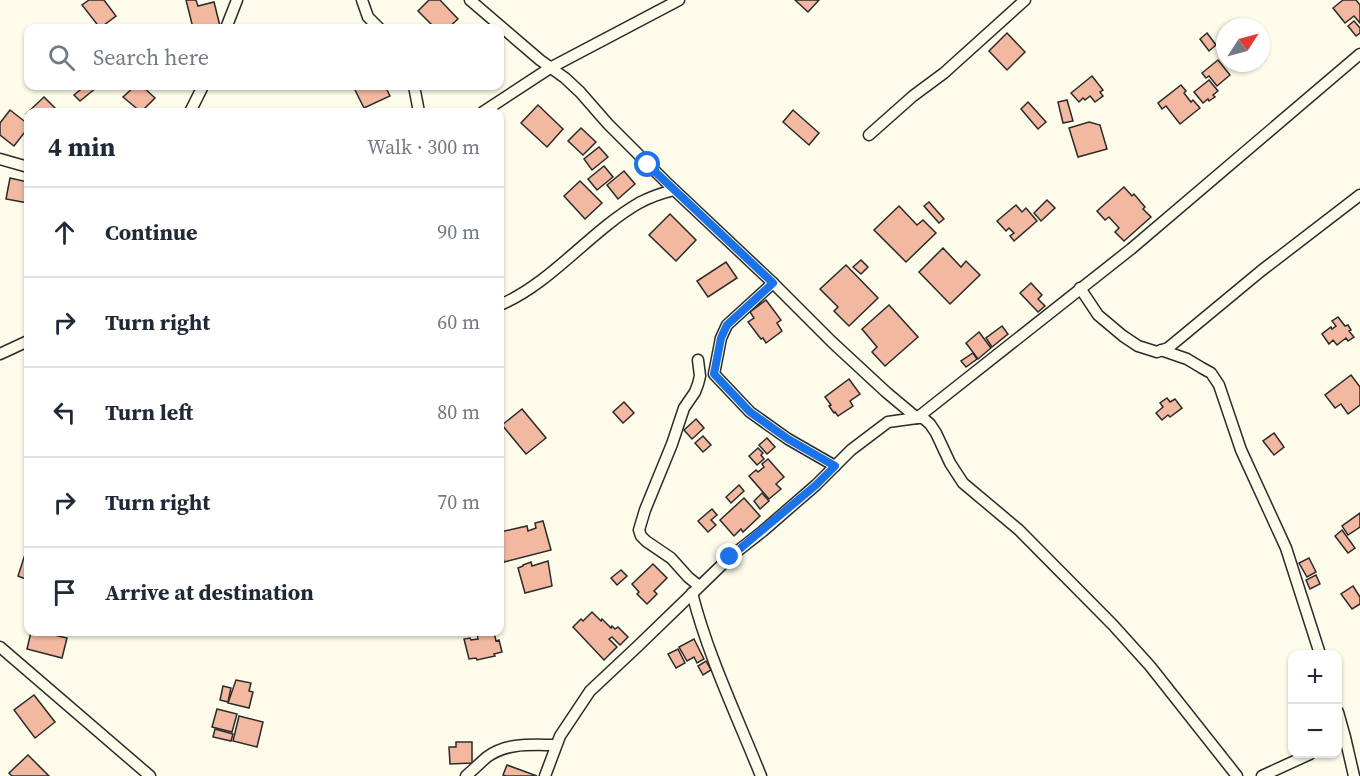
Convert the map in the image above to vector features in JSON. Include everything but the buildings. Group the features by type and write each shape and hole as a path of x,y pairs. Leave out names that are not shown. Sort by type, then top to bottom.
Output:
{"street":[{"path":"228,24 237,0"},
{"path":"362,0 368,16 375,24"},
{"path":"470,0 498,24"},
{"path":"489,108 550,68 679,0"},
{"path":"869,135 913,96 944,73 1025,0"},
{"path":"504,29 580,92 608,124 674,190 886,393 917,418"},
{"path":"917,418 1131,249 1360,54"},
{"path":"192,108 201,90"},
{"path":"415,90 419,108"},
{"path":"0,159 24,166"},
{"path":"504,302 524,293 633,208 651,198 674,190"},
{"path":"1080,288 1098,315 1138,346 1158,352 1168,348 1261,271 1360,195"},
{"path":"773,283 727,325 721,338 714,374 750,412 788,439 835,466"},
{"path":"0,354 24,343"},
{"path":"1161,350 1186,359 1211,373 1219,385 1241,450 1286,548 1319,650"},
{"path":"698,360 700,376 698,384 684,408 639,530 641,536 664,552 696,589 699,618 710,651 761,776"},
{"path":"545,776 556,745 590,690 696,589 730,557 816,485 859,443 888,422 923,418 936,433 950,463 963,483 1019,530 1113,624 1150,666 1237,776"},
{"path":"0,647 150,776"},
{"path":"1342,742 1354,776"},
{"path":"466,776 489,756 511,746 556,745"},
{"path":"1262,776 1300,758"}],"route":[{"path":"648,165 773,283 727,325 721,338 714,374 750,412 788,439 835,466 763,531 730,557"}]}
